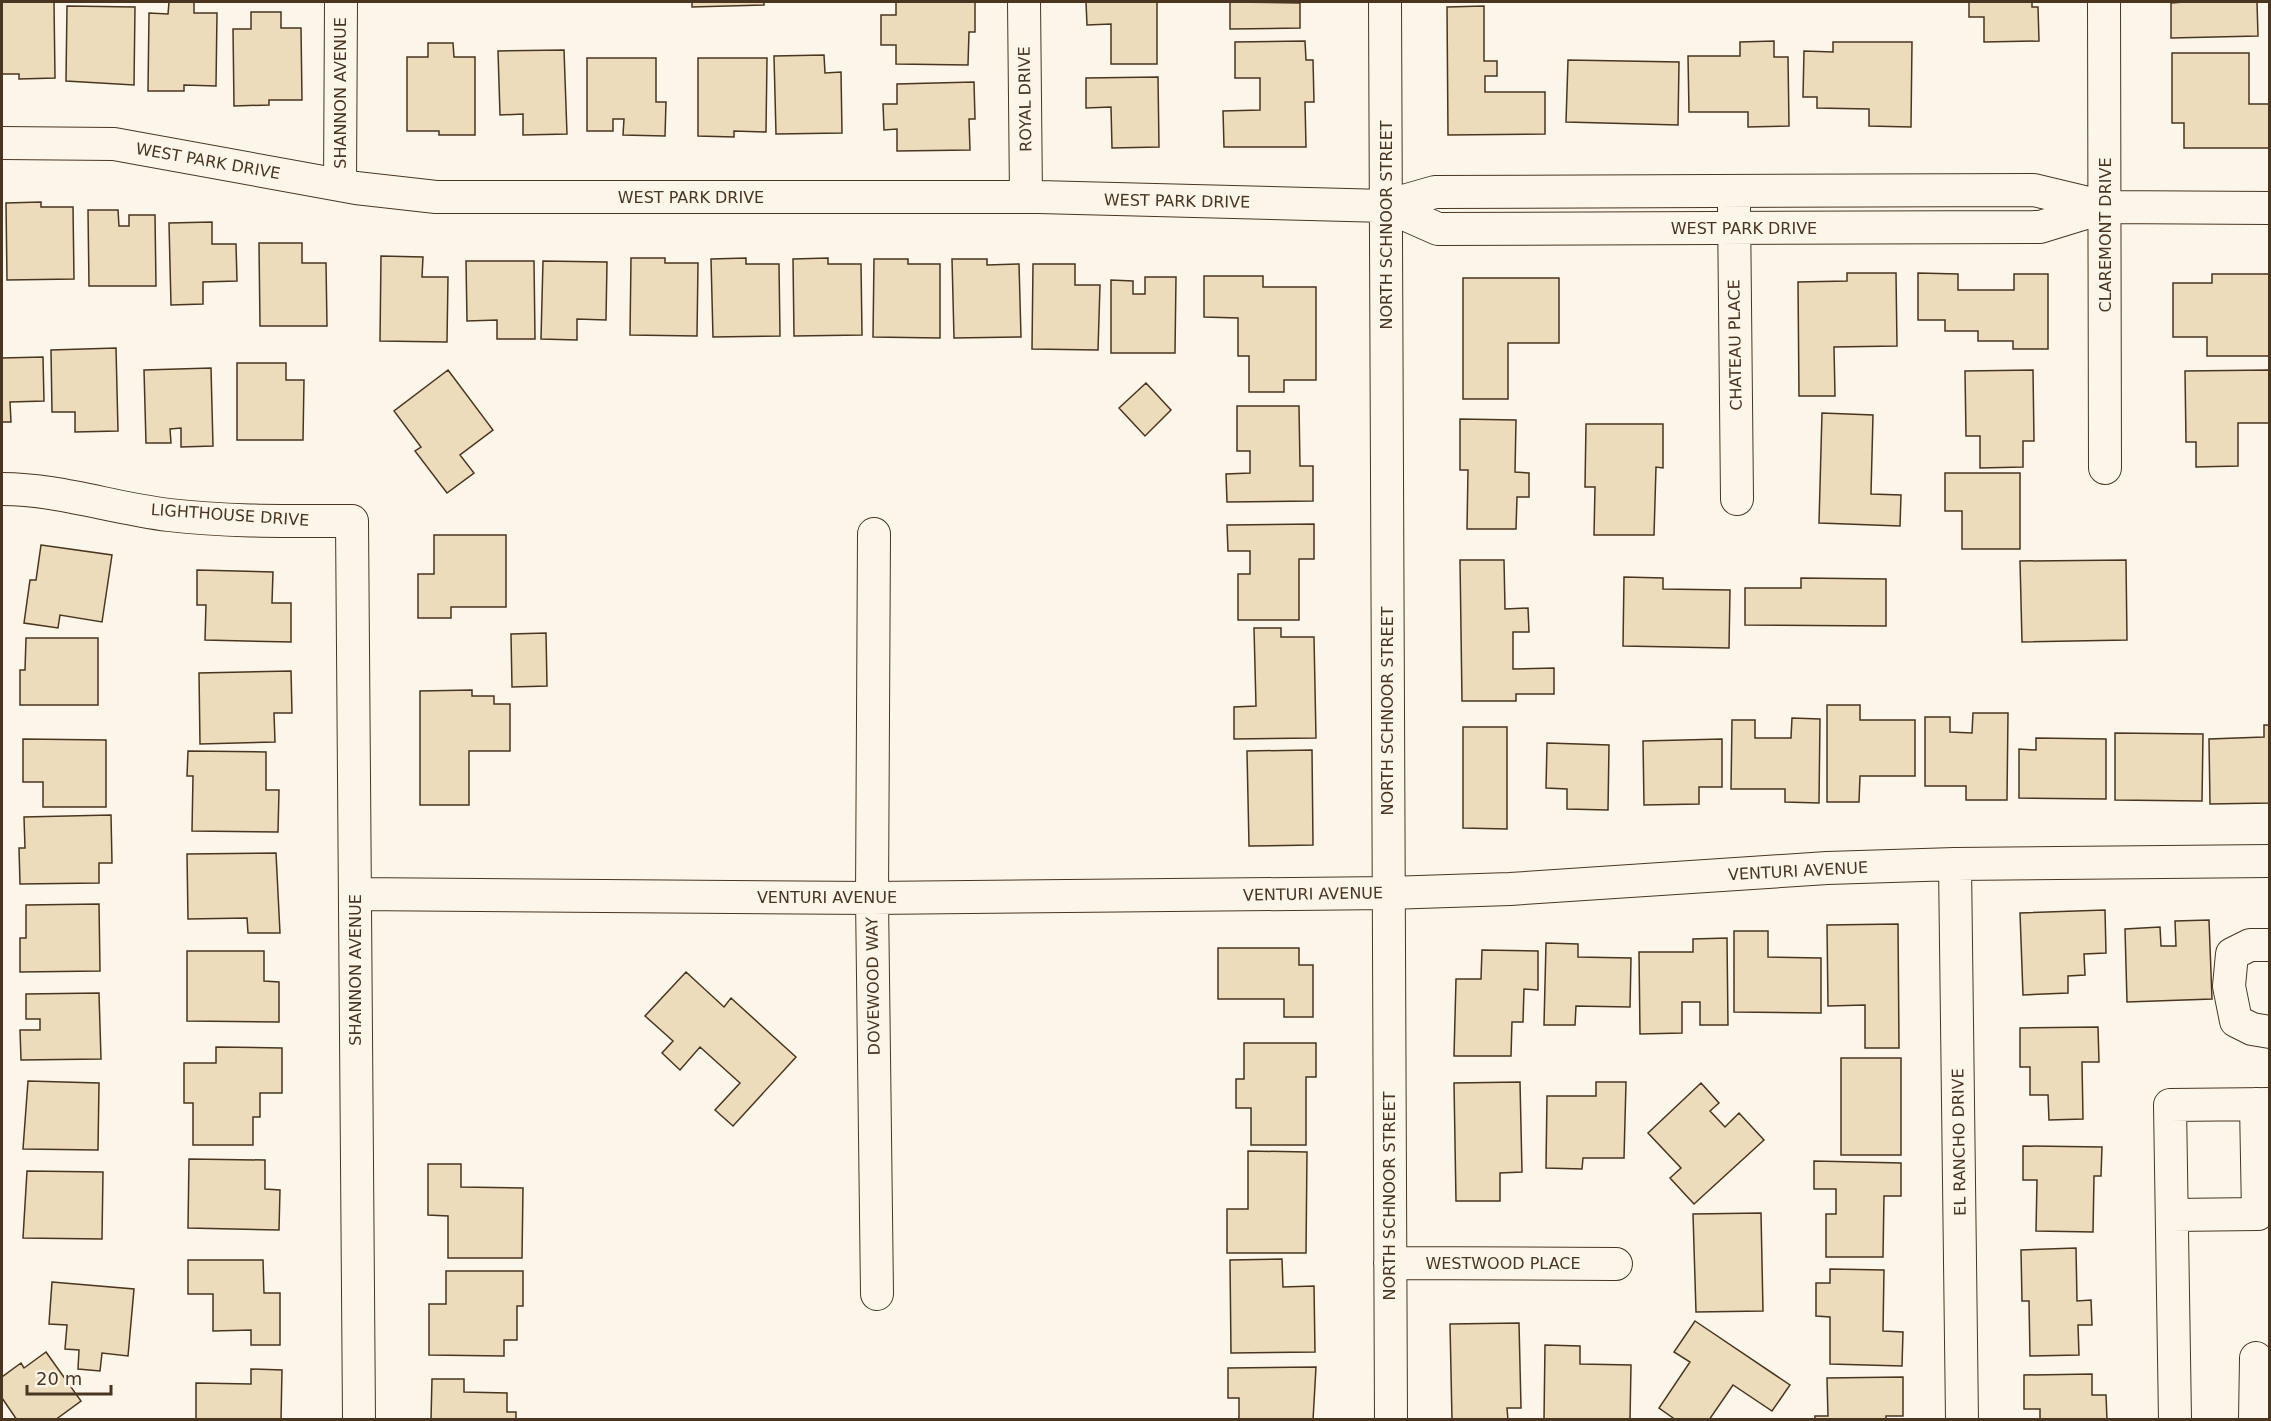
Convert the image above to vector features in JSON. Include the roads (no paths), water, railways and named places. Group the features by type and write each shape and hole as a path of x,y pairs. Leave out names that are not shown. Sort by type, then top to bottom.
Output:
{"street":[{"name":"SHANNON AVENUE","path":"340,185 341,2"},
{"name":"ROYAL DRIVE","path":"1024,2 1026,197"},
{"name":"NORTH SCHNOOR STREET","path":"1385,2 1391,1419"},
{"name":"CLAREMONT DRIVE","path":"2103,2 2105,468"},
{"name":"WEST PARK DRIVE","path":"2,144 114,144 340,185 436,197 1026,197 1386,206 1435,192 2034,190 2105,207 2270,208"},
{"name":"CHATEAU PLACE","path":"1734,191 1737,499"},
{"name":"WEST PARK DRIVE","path":"1386,206 1438,229 2040,228 2105,207"},
{"name":"LIGHTHOUSE DRIVE","path":"2,489 33,489 168,515 272,521 352,521"},
{"name":"SHANNON AVENUE","path":"352,521 359,1419"},
{"name":"DOVEWOOD WAY","path":"874,534 872,898 877,1293"},
{"name":"VENTURI AVENUE","path":"355,894 872,898 1388,893 1510,889 1827,868 1955,864 2270,861"},
{"name":"EL RANCHO DRIVE","path":"1955,864 1962,1419"},
{"path":"2261,1030 2236,1021 2229,986 2232,954 2250,945 2270,945"},
{"path":"2172,1215 2258,1214 2263,1104 2170,1105 2175,1419"},
{"name":"WESTWOOD PLACE","path":"1390,1263 1616,1264"},
{"path":"2255,1419 2256,1358"}]}
